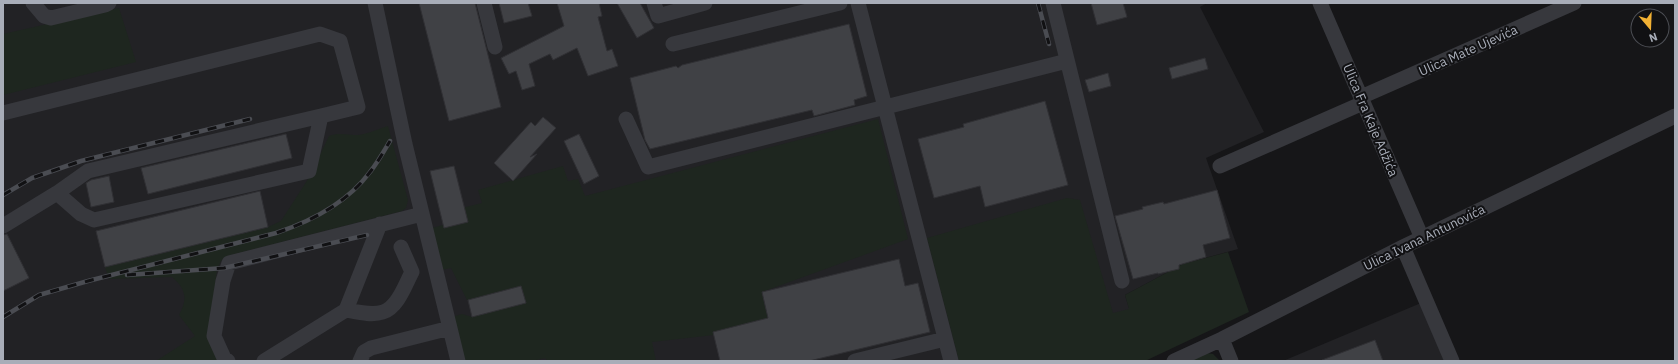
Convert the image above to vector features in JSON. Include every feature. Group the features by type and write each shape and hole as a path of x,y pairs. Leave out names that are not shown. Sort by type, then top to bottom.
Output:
{"street":[{"path":"33,3 44,16 51,18 109,3"},
{"path":"375,3 422,214 458,361"},
{"path":"484,3 495,47"},
{"path":"654,3 658,16 705,3"},
{"path":"673,44 840,3"},
{"path":"858,3 951,361"},
{"path":"1053,3 1122,281"},
{"name":"Ulica Fra Kaje Adžića","path":"1320,3 1422,238"},
{"name":"Ulica Mate Ujevića","path":"1220,166 1574,3"},
{"path":"3,113 320,34 340,41 358,107 88,170 57,193 4,221"},
{"path":"626,119 648,167 1067,61"},
{"path":"57,193 81,214 94,220 309,170 321,116"},
{"name":"Ulica Ivana Antunovića","path":"1174,361 1222,339 1403,247 1675,116"},
{"path":"228,361 224,358 214,336 223,281 229,263 422,214"},
{"path":"264,361 346,310 380,224"},
{"path":"346,310 371,313 384,312 395,304 412,272 402,247"},
{"path":"1403,247 1452,361"},
{"path":"360,361 364,352 371,348 450,328"},
{"path":"855,361 945,339"},
{"path":"1222,339 1231,361"}],"shaded area":[{"path":"3,3 1207,3 1200,7 1264,132 1206,158 1238,249 1183,264 1125,295 1145,361 3,361"},
{"path":"119,8 136,62 3,95 3,34"},
{"path":"878,119 908,239 762,292 768,318 713,332 714,335 652,342 656,361 548,361 545,358 532,361 462,361 452,317 462,314 472,317 526,303 521,286 467,300 451,268 441,270 432,228 466,219 462,208 482,203 478,190 563,166 568,181 578,179 585,196"},
{"path":"388,126 408,200 406,208 402,211 227,256 221,261 217,269 209,334 219,361 156,361 195,336 179,315 184,304 183,290 177,281 172,277 109,279 105,267 268,227 281,221 310,176 329,136 340,134 358,135 369,133"},
{"path":"1067,198 1080,200 1113,313 1129,309 1125,295 1183,264 1228,252 1249,312 1145,361 959,361 927,238"},
{"path":"1421,303 1446,361 1283,361"},
{"path":"1207,353 1213,354 1220,361 1188,361"}],"building":[{"path":"419,3 475,3 501,107 449,121"},
{"path":"499,3 528,3 532,16 504,23"},
{"path":"557,3 599,3 602,16 598,17 607,51 612,49 618,66 588,76 577,48 553,60 550,54 529,64 535,86 522,90 516,71 509,74 501,58 564,26"},
{"path":"617,3 640,3 654,28 637,38"},
{"path":"1091,3 1123,3 1127,17 1097,25"},
{"path":"849,24 867,96 854,100 855,105 814,116 812,110 650,149 645,140 630,78 676,66 678,68 682,65"},
{"path":"1205,58 1208,69 1172,79 1169,68"},
{"path":"1108,73 1111,86 1089,92 1085,80"},
{"path":"1045,101 1068,185 985,207 980,186 934,198 918,139 964,127 963,124"},
{"path":"543,117 556,128 530,157 537,154 513,181 494,163 531,122 535,126"},
{"path":"286,134 292,158 148,194 141,168"},
{"path":"579,134 599,176 584,184 564,141"},
{"path":"454,166 468,222 444,228 430,171"},
{"path":"109,176 114,202 91,207 86,183 91,180"},
{"path":"1217,190 1230,238 1203,245 1206,257 1179,265 1179,269 1133,279 1115,216 1143,209 1142,207 1163,202 1164,204"},
{"path":"260,191 268,227 105,267 96,231"},
{"path":"7,234 29,278 3,291 3,235"},
{"path":"899,259 905,286 918,283 930,332 809,361 720,361 713,332 768,318 762,292"},
{"path":"521,286 526,303 472,317 468,300"},
{"path":"1375,340 1383,361 1322,361 1322,360"}],"railway":[{"path":"1038,3 1049,44"},
{"path":"3,195 32,178 81,161 250,119"},
{"path":"3,317 39,295 276,233 303,223 328,210 351,193 373,168 390,141"},
{"path":"127,275 224,268 367,235"}]}
